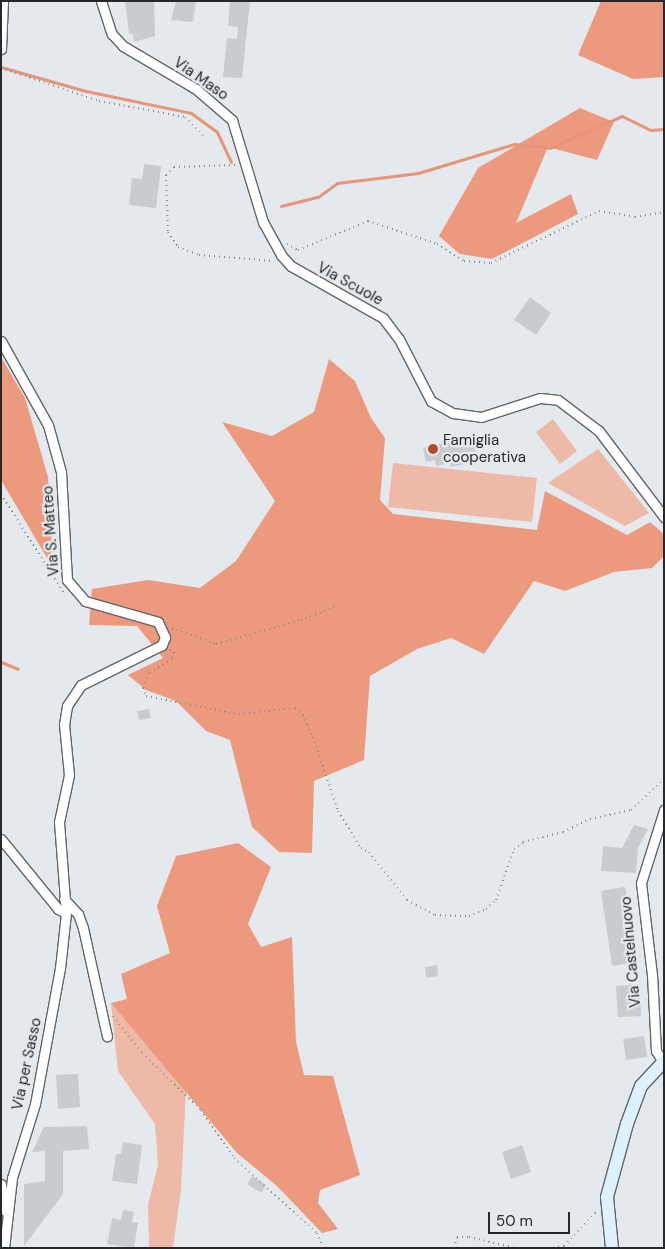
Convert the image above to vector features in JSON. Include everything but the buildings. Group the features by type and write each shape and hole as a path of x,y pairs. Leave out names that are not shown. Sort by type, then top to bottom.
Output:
{"street":[{"path":"1,49 2,1"},
{"name":"Via Maso","path":"101,1 112,34 124,46 218,104 239,135 263,222 283,258"},
{"name":"Via Scuole","path":"283,258 383,318 399,339 431,401 453,413 481,417 540,398 558,400 573,408 599,431 664,517"},
{"name":"Via S. Matteo","path":"1,341 48,425 61,472 67,580 85,601"},
{"path":"66,914 59,822 68,775 64,724 67,706 81,685 162,645 165,637 158,622 85,601"},
{"name":"Via Castelnuovo","path":"612,1248 607,1196 640,1086 663,1061 655,1043 652,975 641,883 664,810"},
{"path":"1,839 58,909 66,914"},
{"path":"64,899 78,914 107,1036"},
{"name":"Via per Sasso","path":"4,1248 12,1178 37,1094 60,968 66,914"},
{"path":"1,1184 7,1227"}],"path":[{"path":"1,68 99,101 185,117 195,123 204,136"},
{"path":"248,165 174,168 166,175 168,232 178,247 199,254 283,258"},
{"path":"283,242 298,250 368,221 437,244 464,261 491,263 599,210 635,217 664,212"},
{"path":"1,494 57,586 70,600 85,601"},
{"path":"158,622 216,644 301,620 338,605"},
{"path":"162,645 174,652 172,659 149,673 143,688 146,696 239,714 295,708 303,715 313,737 338,811 361,848 369,852 408,900 420,909 452,917 469,916 496,900 514,849 523,842 631,810 664,779"},
{"path":"110,1007 113,1017 142,1053 201,1110 234,1158 317,1234 323,1248"},
{"path":"553,1248 564,1246 585,1226 607,1196"},
{"path":"454,1248 457,1237 470,1237 516,1248"}],"shaded area":[{"path":"601,1 664,1 664,77 633,79 578,55"},
{"path":"580,108 614,122 597,160 548,147 516,223 571,194 578,214 492,259 460,254 439,236 478,168"},
{"path":"1,357 25,398 48,477 52,552 47,558 1,480"},
{"path":"329,359 355,381 371,418 385,438 380,500 393,514 537,530 545,491 627,535 650,522 664,534 664,556 652,568 614,572 565,591 534,581 484,654 451,638 417,649 370,676 364,760 314,781 312,853 279,852 252,827 230,740 206,731 176,701 146,690 128,675 163,658 137,626 89,625 92,589 148,580 200,588 236,561 275,501 222,422 272,436 314,412"},
{"path":"553,419 577,451 560,464 536,432"},
{"path":"598,449 649,513 625,526 548,483"},
{"path":"393,463 537,478 532,522 388,507"},
{"path":"238,843 271,867 248,924 261,947 292,937 296,1042 304,1075 333,1076 360,1175 320,1190 318,1203 338,1229 322,1233 277,1186 237,1153 111,1003 127,999 121,974 170,953 157,906 176,856"},
{"path":"111,1003 186,1089 181,1190 173,1248 149,1248 148,1205 158,1165 155,1124 118,1071"}],"waterway":[{"path":"1,67 86,91 191,113 217,132 231,162"},
{"path":"281,206 318,197 337,183 418,173 514,144 550,148 622,116 651,130 664,129"},
{"path":"1,662 18,669"}],"place":[{"name":"Famiglia cooperativa","path":"433,449"}]}
